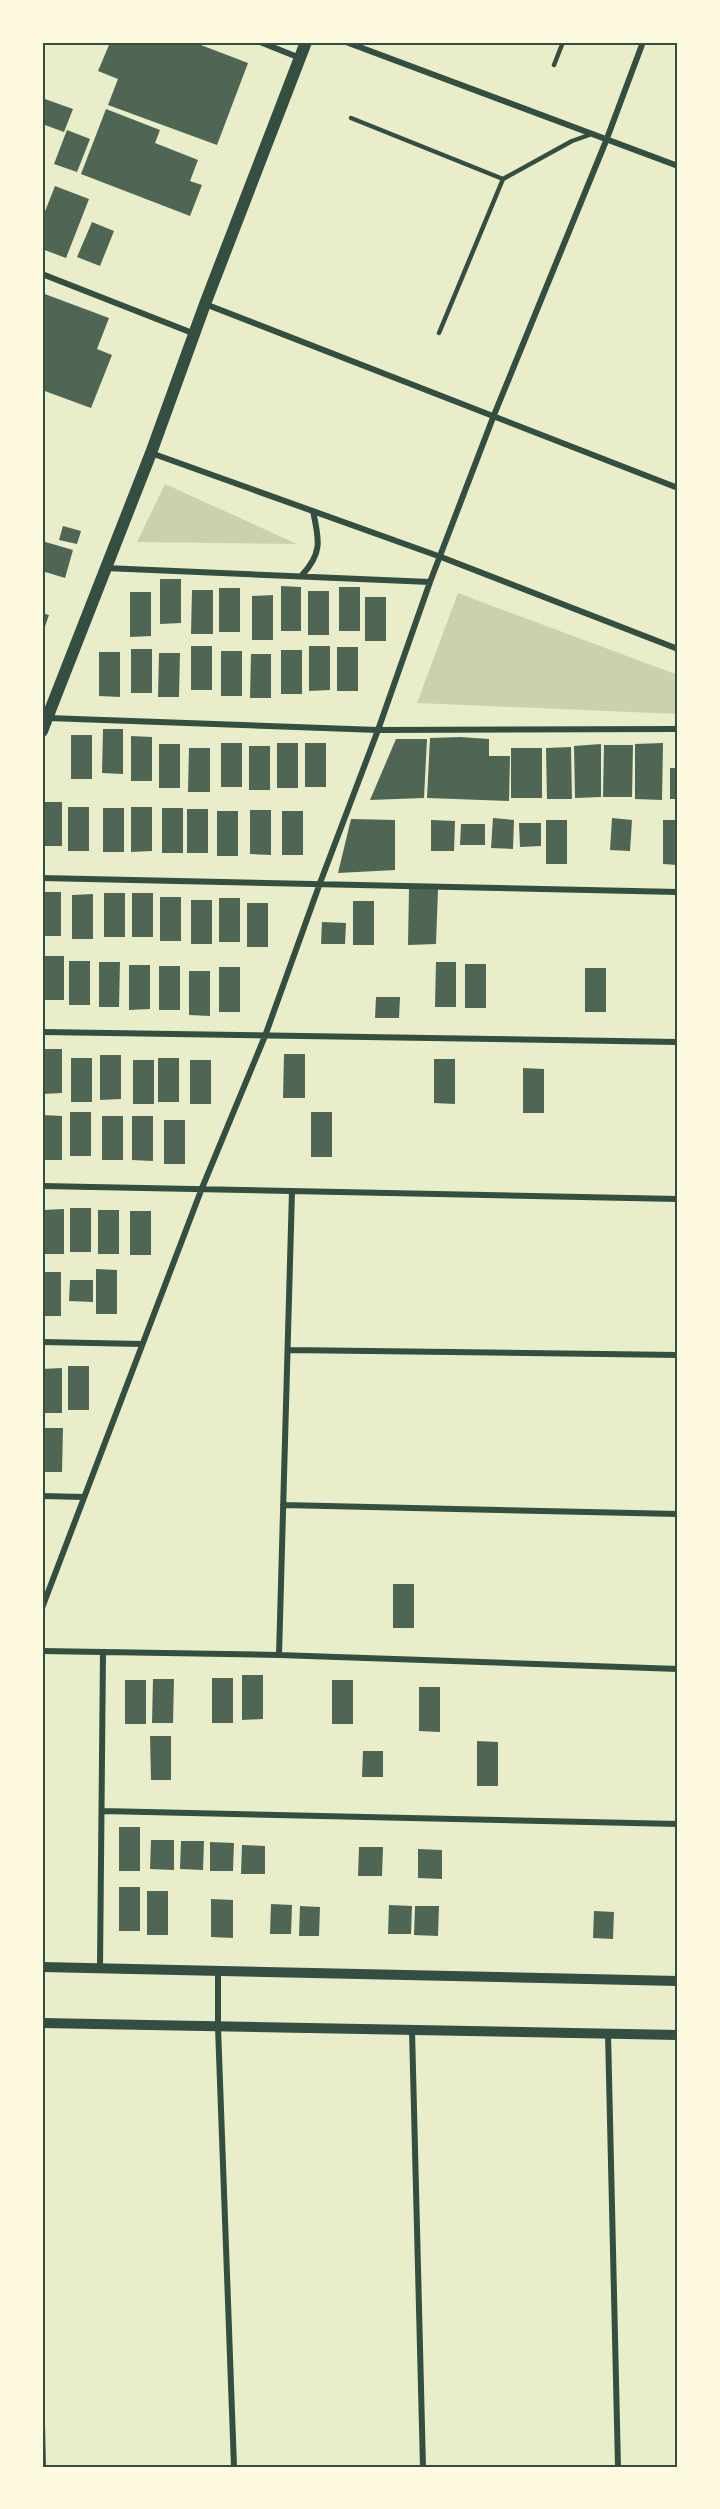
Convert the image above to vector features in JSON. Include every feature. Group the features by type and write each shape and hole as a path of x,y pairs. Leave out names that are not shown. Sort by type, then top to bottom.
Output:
{"main road":[{"path":"42,732 151,453 205,304 306,42"}],"street":[{"path":"260,42 300,58"},
{"path":"346,42 589,135 678,166"},
{"path":"42,1608 202,1188 265,1036 430,582 494,415 606,141 643,42"},
{"path":"42,274 195,334"},
{"path":"205,304 678,488"},
{"path":"151,453 441,556 678,649"},
{"path":"302,575 314,562 318,549 313,511"},
{"path":"105,568 430,582"},
{"path":"47,718 378,730 678,729"},
{"path":"42,878 678,892"},
{"path":"42,1032 678,1042"},
{"path":"42,1186 678,1199"},
{"path":"279,1655 292,1191"},
{"path":"42,1342 142,1344"},
{"path":"288,1350 678,1355"},
{"path":"42,1496 84,1497"},
{"path":"283,1505 678,1514"},
{"path":"42,1651 279,1655 678,1669"},
{"path":"99,1968 103,1652"},
{"path":"102,1811 678,1824"},
{"path":"42,1967 678,1981"},
{"path":"218,1971 218,2027 234,2467"},
{"path":"42,2023 678,2035"},
{"path":"412,2030 423,2467"},
{"path":"608,2033 618,2467"},
{"path":"42,2424 43,2467"}],"lane":[{"path":"554,65 563,42"},
{"path":"351,118 503,179"},
{"path":"439,333 503,179 573,141 589,135"}],"green space":[{"path":"165,484 297,544 137,542"},
{"path":"458,593 678,675 678,714 417,703"}],"building":[{"path":"103,42 193,42 248,63 217,145 108,105 118,79 98,71 109,45"},
{"path":"42,98 73,109 64,132 42,124"},
{"path":"106,109 160,130 155,143 198,160 190,181 202,185 190,216 81,174"},
{"path":"67,130 90,139 77,172 54,164"},
{"path":"55,186 89,199 66,258 42,249 42,219"},
{"path":"92,222 114,231 100,266 77,257"},
{"path":"42,293 109,318 97,349 112,355 91,408 42,390"},
{"path":"63,526 81,531 77,544 59,540"},
{"path":"42,541 73,550 65,578 42,571"},
{"path":"160,579 181,579 181,623 160,624"},
{"path":"281,586 301,587 301,631 281,631"},
{"path":"339,587 360,587 360,631 339,631"},
{"path":"219,588 240,588 240,632 219,632"},
{"path":"192,590 213,590 213,634 191,634"},
{"path":"308,591 329,591 329,635 308,635"},
{"path":"130,592 151,592 151,636 130,637"},
{"path":"273,595 273,640 252,640 252,596"},
{"path":"365,597 386,597 386,641 365,641"},
{"path":"42,613 49,615 42,635"},
{"path":"191,646 212,646 212,690 191,690"},
{"path":"309,646 330,646 330,690 309,691"},
{"path":"337,647 358,647 358,691 337,691"},
{"path":"131,649 152,649 152,693 131,693"},
{"path":"281,650 302,650 302,694 281,694"},
{"path":"221,651 242,651 242,696 221,696"},
{"path":"99,652 120,652 120,697 99,696"},
{"path":"159,653 180,653 179,697 158,697"},
{"path":"251,654 271,654 271,698 250,698"},
{"path":"103,729 123,729 123,774 102,773"},
{"path":"71,735 92,735 92,779 71,779"},
{"path":"131,736 152,737 152,781 131,781"},
{"path":"430,738 489,739 489,756 510,756 509,801 427,798"},
{"path":"396,739 427,739 424,798 370,800"},
{"path":"221,743 242,743 242,787 221,787"},
{"path":"277,743 298,743 298,788 277,788"},
{"path":"305,743 326,743 326,787 305,787"},
{"path":"663,743 662,800 635,799 635,744"},
{"path":"159,744 180,744 180,788 159,788"},
{"path":"601,744 601,797 575,798 574,746"},
{"path":"604,745 633,745 632,797 603,797"},
{"path":"249,746 270,746 270,790 249,790"},
{"path":"571,747 572,799 547,799 546,748"},
{"path":"189,748 210,748 210,792 188,792"},
{"path":"511,748 542,748 542,798 511,798"},
{"path":"670,768 678,768 678,799 670,799"},
{"path":"42,802 62,802 62,846 42,846"},
{"path":"68,807 89,807 89,851 68,851"},
{"path":"131,807 152,807 152,851 131,852"},
{"path":"103,808 124,808 124,852 103,852"},
{"path":"162,808 183,808 183,853 162,853"},
{"path":"187,809 208,809 208,853 187,853"},
{"path":"250,810 271,810 271,855 250,854"},
{"path":"217,811 238,811 238,856 217,856"},
{"path":"282,811 303,811 303,855 282,855"},
{"path":"493,818 514,820 513,849 491,848"},
{"path":"612,818 632,820 630,851 610,850"},
{"path":"351,819 395,820 395,870 338,873"},
{"path":"431,820 455,821 454,851 431,851"},
{"path":"546,820 567,820 567,864 546,864"},
{"path":"663,820 678,820 678,865 663,864"},
{"path":"519,823 541,823 541,846 520,847"},
{"path":"461,824 485,824 485,845 460,845"},
{"path":"409,889 438,889 436,944 408,945"},
{"path":"42,892 61,892 61,936 42,936"},
{"path":"104,893 125,893 125,937 104,937"},
{"path":"132,893 153,893 153,937 132,937"},
{"path":"93,894 93,939 72,939 72,895"},
{"path":"160,897 181,897 181,941 160,941"},
{"path":"219,898 240,898 240,942 219,942"},
{"path":"191,900 212,900 212,944 191,944"},
{"path":"353,901 374,901 374,945 353,945"},
{"path":"247,903 268,903 268,947 247,947"},
{"path":"322,922 346,923 345,944 321,944"},
{"path":"43,956 64,956 64,1000 43,1000"},
{"path":"69,961 90,961 90,1005 69,1005"},
{"path":"99,962 120,962 119,1007 99,1007"},
{"path":"436,962 456,962 456,1007 435,1007"},
{"path":"465,964 486,964 486,1008 465,1008"},
{"path":"129,965 150,965 150,1009 129,1010"},
{"path":"159,966 180,966 180,1010 159,1010"},
{"path":"219,967 240,967 240,1012 219,1012"},
{"path":"585,968 606,968 606,1012 585,1012"},
{"path":"189,971 210,971 210,1016 189,1015"},
{"path":"376,997 400,997 399,1018 375,1018"},
{"path":"42,1049 62,1049 62,1093 42,1094"},
{"path":"284,1054 305,1054 305,1098 283,1098"},
{"path":"100,1055 121,1055 121,1099 100,1100"},
{"path":"71,1058 92,1058 92,1102 71,1102"},
{"path":"158,1058 179,1058 179,1102 158,1102"},
{"path":"434,1059 455,1059 455,1104 434,1103"},
{"path":"133,1060 154,1060 154,1104 133,1104"},
{"path":"190,1060 211,1060 211,1104 190,1104"},
{"path":"523,1068 544,1069 544,1113 523,1113"},
{"path":"70,1112 91,1112 91,1156 70,1156"},
{"path":"311,1112 332,1112 332,1157 311,1157"},
{"path":"42,1115 62,1116 62,1160 42,1160"},
{"path":"102,1116 123,1116 123,1160 102,1160"},
{"path":"132,1116 153,1116 153,1161 132,1160"},
{"path":"164,1120 185,1120 185,1164 164,1164"},
{"path":"70,1208 91,1208 91,1252 70,1252"},
{"path":"64,1209 64,1254 43,1254 43,1210"},
{"path":"98,1210 119,1210 119,1254 98,1254"},
{"path":"130,1211 151,1211 151,1255 130,1255"},
{"path":"96,1269 117,1270 117,1314 96,1314"},
{"path":"42,1272 61,1272 61,1316 42,1316"},
{"path":"70,1280 93,1280 93,1302 69,1301"},
{"path":"68,1366 89,1366 89,1410 68,1410"},
{"path":"62,1368 62,1413 42,1413 42,1369"},
{"path":"42,1428 63,1428 62,1472 42,1472"},
{"path":"393,1584 414,1584 414,1628 393,1628"},
{"path":"242,1675 263,1675 263,1719 242,1720"},
{"path":"212,1678 233,1678 233,1723 212,1723"},
{"path":"153,1679 174,1679 173,1723 152,1723"},
{"path":"125,1680 146,1680 146,1724 125,1724"},
{"path":"332,1680 353,1680 353,1724 332,1724"},
{"path":"419,1687 440,1687 440,1732 419,1731"},
{"path":"150,1736 171,1736 171,1780 151,1780"},
{"path":"477,1741 498,1742 498,1786 477,1786"},
{"path":"363,1751 383,1751 383,1777 362,1777"},
{"path":"119,1827 140,1827 140,1871 119,1871"},
{"path":"151,1840 174,1840 174,1870 150,1869"},
{"path":"181,1841 204,1841 203,1870 180,1869"},
{"path":"210,1842 234,1843 233,1871 210,1871"},
{"path":"242,1845 265,1846 265,1874 241,1874"},
{"path":"359,1847 383,1847 382,1876 358,1876"},
{"path":"418,1849 442,1850 442,1879 418,1878"},
{"path":"119,1887 140,1887 140,1931 119,1931"},
{"path":"147,1891 168,1891 168,1935 147,1935"},
{"path":"211,1899 233,1900 233,1938 211,1937"},
{"path":"271,1904 292,1905 291,1934 270,1934"},
{"path":"389,1905 412,1906 411,1934 388,1934"},
{"path":"300,1906 320,1907 319,1936 299,1936"},
{"path":"415,1906 439,1906 438,1936 414,1935"},
{"path":"594,1911 614,1912 613,1939 593,1938"}]}
